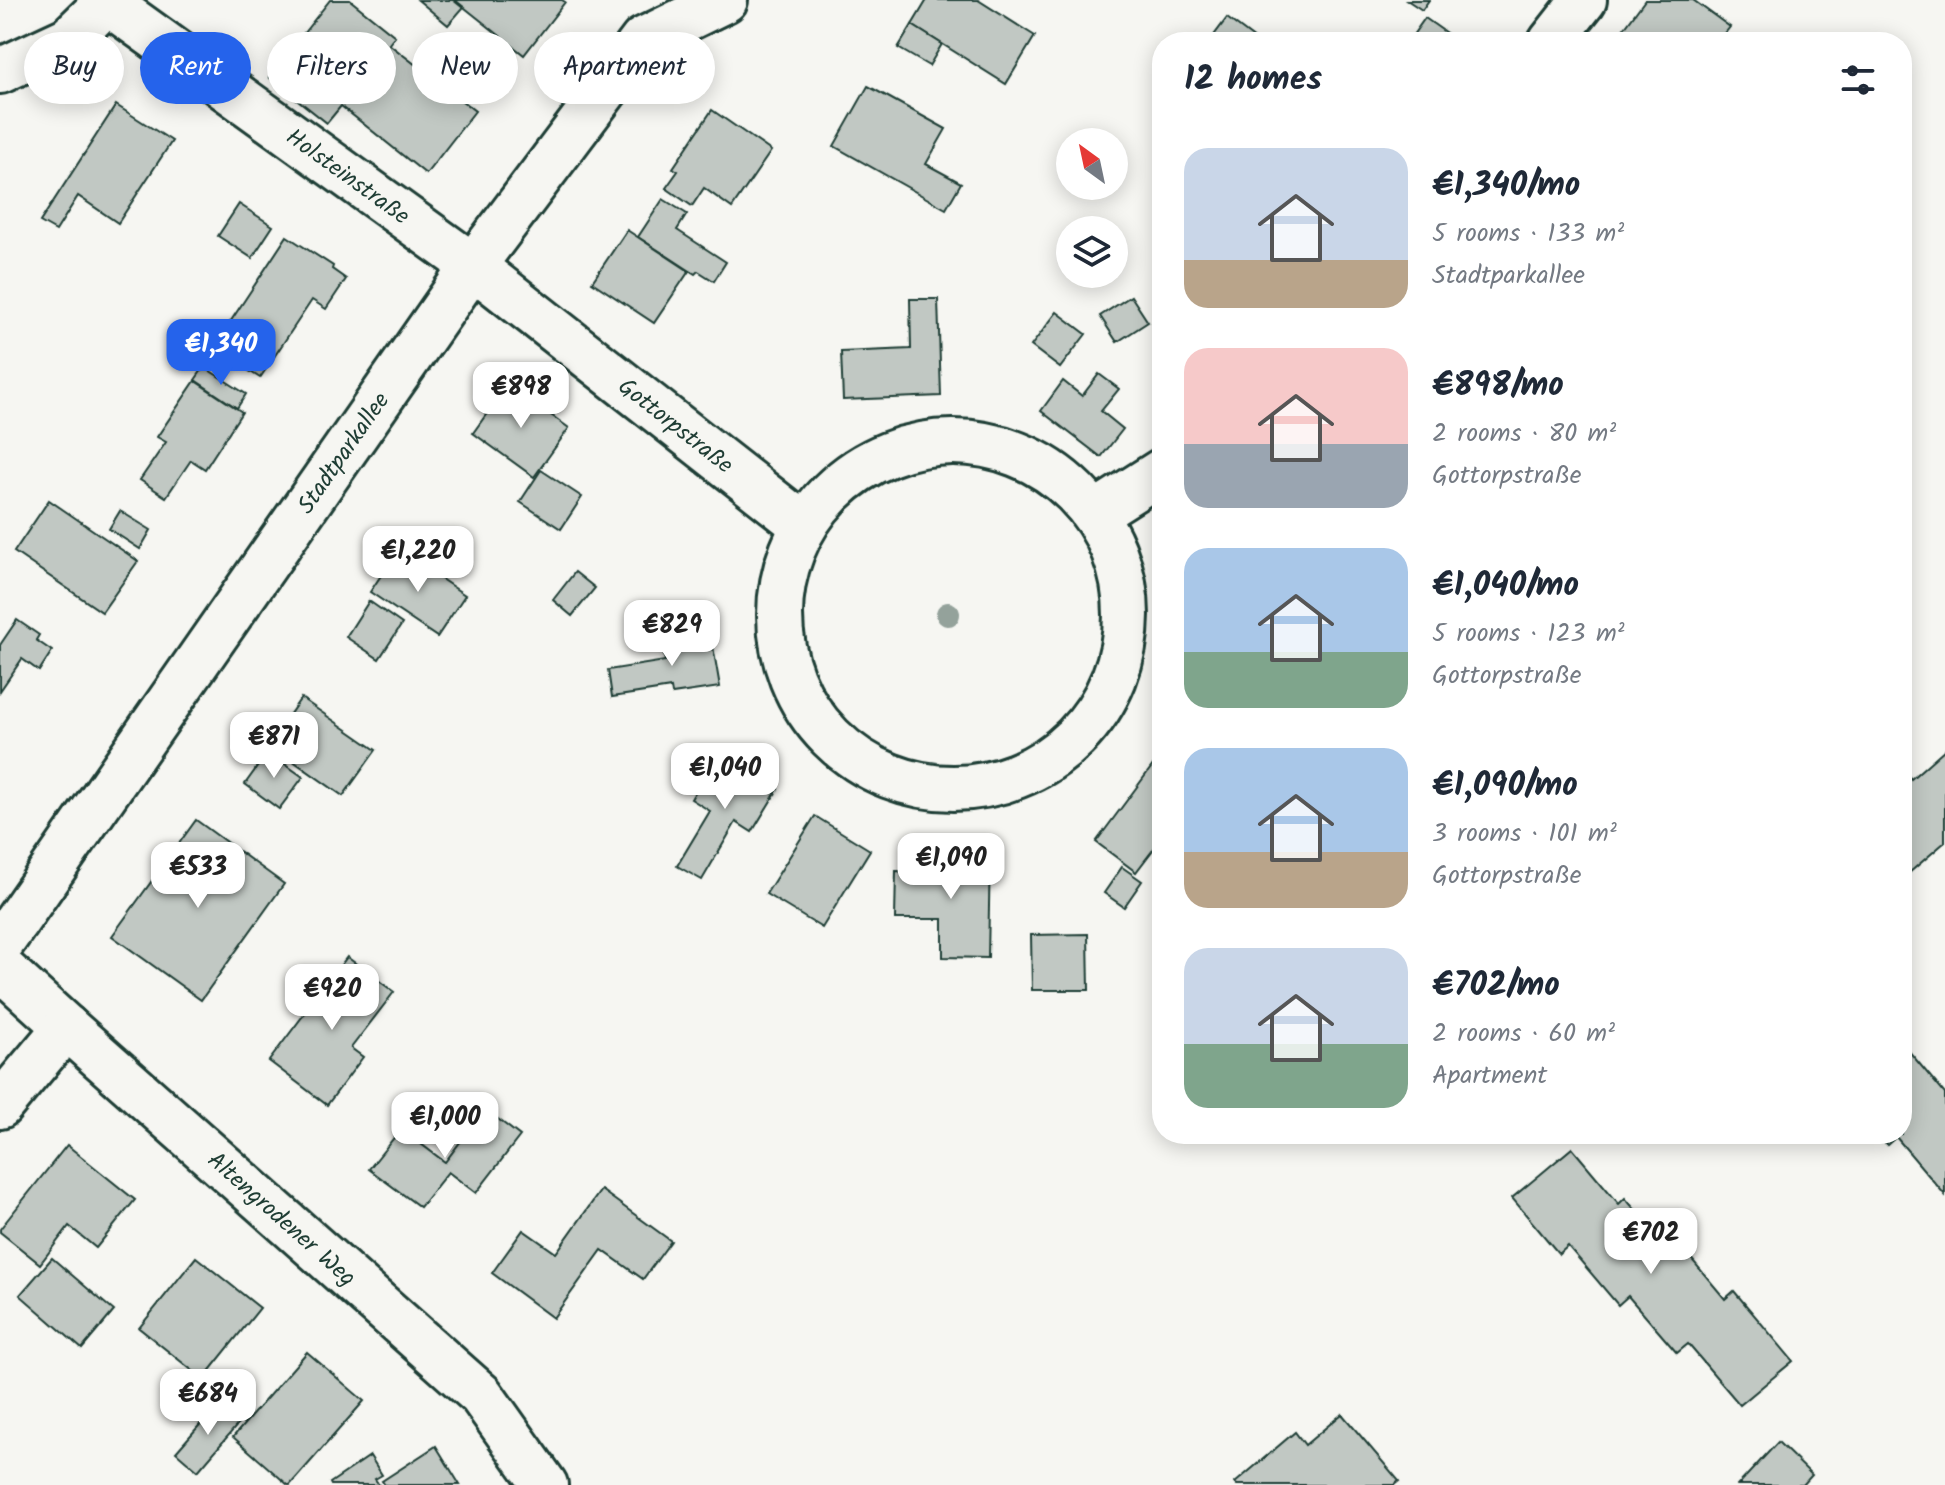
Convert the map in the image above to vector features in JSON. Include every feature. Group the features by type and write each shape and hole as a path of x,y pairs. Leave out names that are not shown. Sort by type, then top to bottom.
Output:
{"street":[{"name":"Stadtparkallee","path":"0,945 473,266 643,40 725,0"},
{"path":"1559,32 1584,0"},
{"name":"Holsteinstraße","path":"0,71 69,39 108,2 473,266"},
{"name":"Gottorpstraße","path":"473,266 803,525"},
{"path":"946,440 1003,447 1055,473 1096,513 1121,565 1128,622 1116,678 1086,728 1042,765 988,786 931,788 876,771 829,738 796,691 779,636 782,579 803,525 840,481 890,452 946,440"},
{"path":"1096,513 1152,477"},
{"name":"Altengrodener Weg","path":"0,967 481,1395 545,1485"},
{"path":"0,1106 66,1027"}],"building":[{"path":"330,0 350,0 390,32 305,32"},
{"path":"418,0 453,0 463,8 448,25"},
{"path":"455,0 565,2 542,32 534,32 534,42 524,55 518,50 518,32 495,32"},
{"path":"927,0 978,0 1035,36 1006,84 912,25"},
{"path":"1407,0 1429,0 1422,10"},
{"path":"1645,0 1693,0 1730,27 1726,32 1621,32"},
{"path":"1227,18 1246,32 1216,32"},
{"path":"1425,18 1445,32 1415,32"},
{"path":"912,25 942,44 929,66 898,48"},
{"path":"396,49 412,62 412,104 466,104 475,111 426,174 341,106 327,123 303,104 396,104"},
{"path":"868,86 946,129 926,164 961,183 946,209 834,146"},
{"path":"116,105 172,141 118,223 78,196 56,231 40,222"},
{"path":"712,110 771,151 732,208 704,188 692,206 666,188 678,171 673,168"},
{"path":"663,199 687,214 677,230 726,262 714,281 698,271 695,274 638,237"},
{"path":"239,204 273,226 252,258 218,236"},
{"path":"627,230 689,271 654,323 592,282"},
{"path":"287,236 333,266 332,269 346,279 326,309 312,300 260,378 213,348"},
{"path":"1131,296 1148,322 1117,342 1100,316"},
{"path":"910,299 938,299 941,396 843,400 841,352 911,349"},
{"path":"1057,312 1086,334 1060,368 1031,346"},
{"path":"204,367 246,394 237,408 195,380"},
{"path":"1099,374 1119,389 1101,411 1123,429 1101,457 1041,411 1063,381 1082,396"},
{"path":"195,381 242,412 205,469 191,460 166,497 140,480 166,442 157,437"},
{"path":"508,384 569,428 534,477 473,433"},
{"path":"541,470 582,497 561,529 520,502"},
{"path":"49,500 138,561 102,612 14,552"},
{"path":"120,511 151,530 140,549 109,529"},
{"path":"398,550 465,595 437,637 370,592"},
{"path":"575,572 595,588 572,616 553,600"},
{"path":"369,601 402,624 379,659 346,637"},
{"path":"17,620 39,635 36,640 52,651 39,671 22,659 0,691 0,645"},
{"path":"710,629 720,687 672,694 671,688 612,697 608,670 665,661 661,638"},
{"path":"301,698 376,750 343,796 269,744"},
{"path":"1945,749 1945,842 1912,870 1912,778"},
{"path":"268,752 303,777 279,809 245,784"},
{"path":"718,754 778,789 752,832 736,822 702,880 677,866 710,811 691,799"},
{"path":"1152,766 1152,851 1136,872 1096,842"},
{"path":"815,816 870,850 822,928 766,894"},
{"path":"196,820 284,884 201,1000 112,936"},
{"path":"938,852 990,853 988,958 943,957 943,919 895,919 896,871 938,872"},
{"path":"1122,867 1142,881 1124,907 1104,893"},
{"path":"1088,934 1089,990 1032,990 1031,935"},
{"path":"347,957 394,992 351,1048 363,1057 327,1105 269,1061"},
{"path":"1912,1055 1945,1094 1945,1195 1902,1144 1912,1144"},
{"path":"485,1109 520,1136 476,1193 448,1172 420,1207 369,1169 401,1129 445,1162"},
{"path":"67,1145 135,1200 96,1248 69,1226 40,1264 0,1229"},
{"path":"1572,1148 1619,1204 1625,1198 1676,1257 1684,1250 1725,1299 1734,1291 1793,1361 1740,1405 1688,1344 1677,1353 1628,1296 1618,1305 1568,1246 1559,1254 1512,1198"},
{"path":"601,1190 671,1241 643,1279 602,1250 553,1318 492,1273 523,1230 556,1253"},
{"path":"196,1257 260,1308 203,1379 139,1328"},
{"path":"52,1258 114,1311 82,1349 20,1295"},
{"path":"307,1352 364,1401 288,1485 233,1437"},
{"path":"218,1404 240,1422 198,1471 176,1452"},
{"path":"1342,1414 1399,1481 1394,1485 1235,1483 1295,1432 1305,1445"},
{"path":"1778,1442 1812,1475 1803,1485 1738,1485"},
{"path":"436,1446 460,1485 385,1485 382,1481"},
{"path":"370,1456 382,1475 375,1479 379,1485 331,1485 330,1483"}]}
